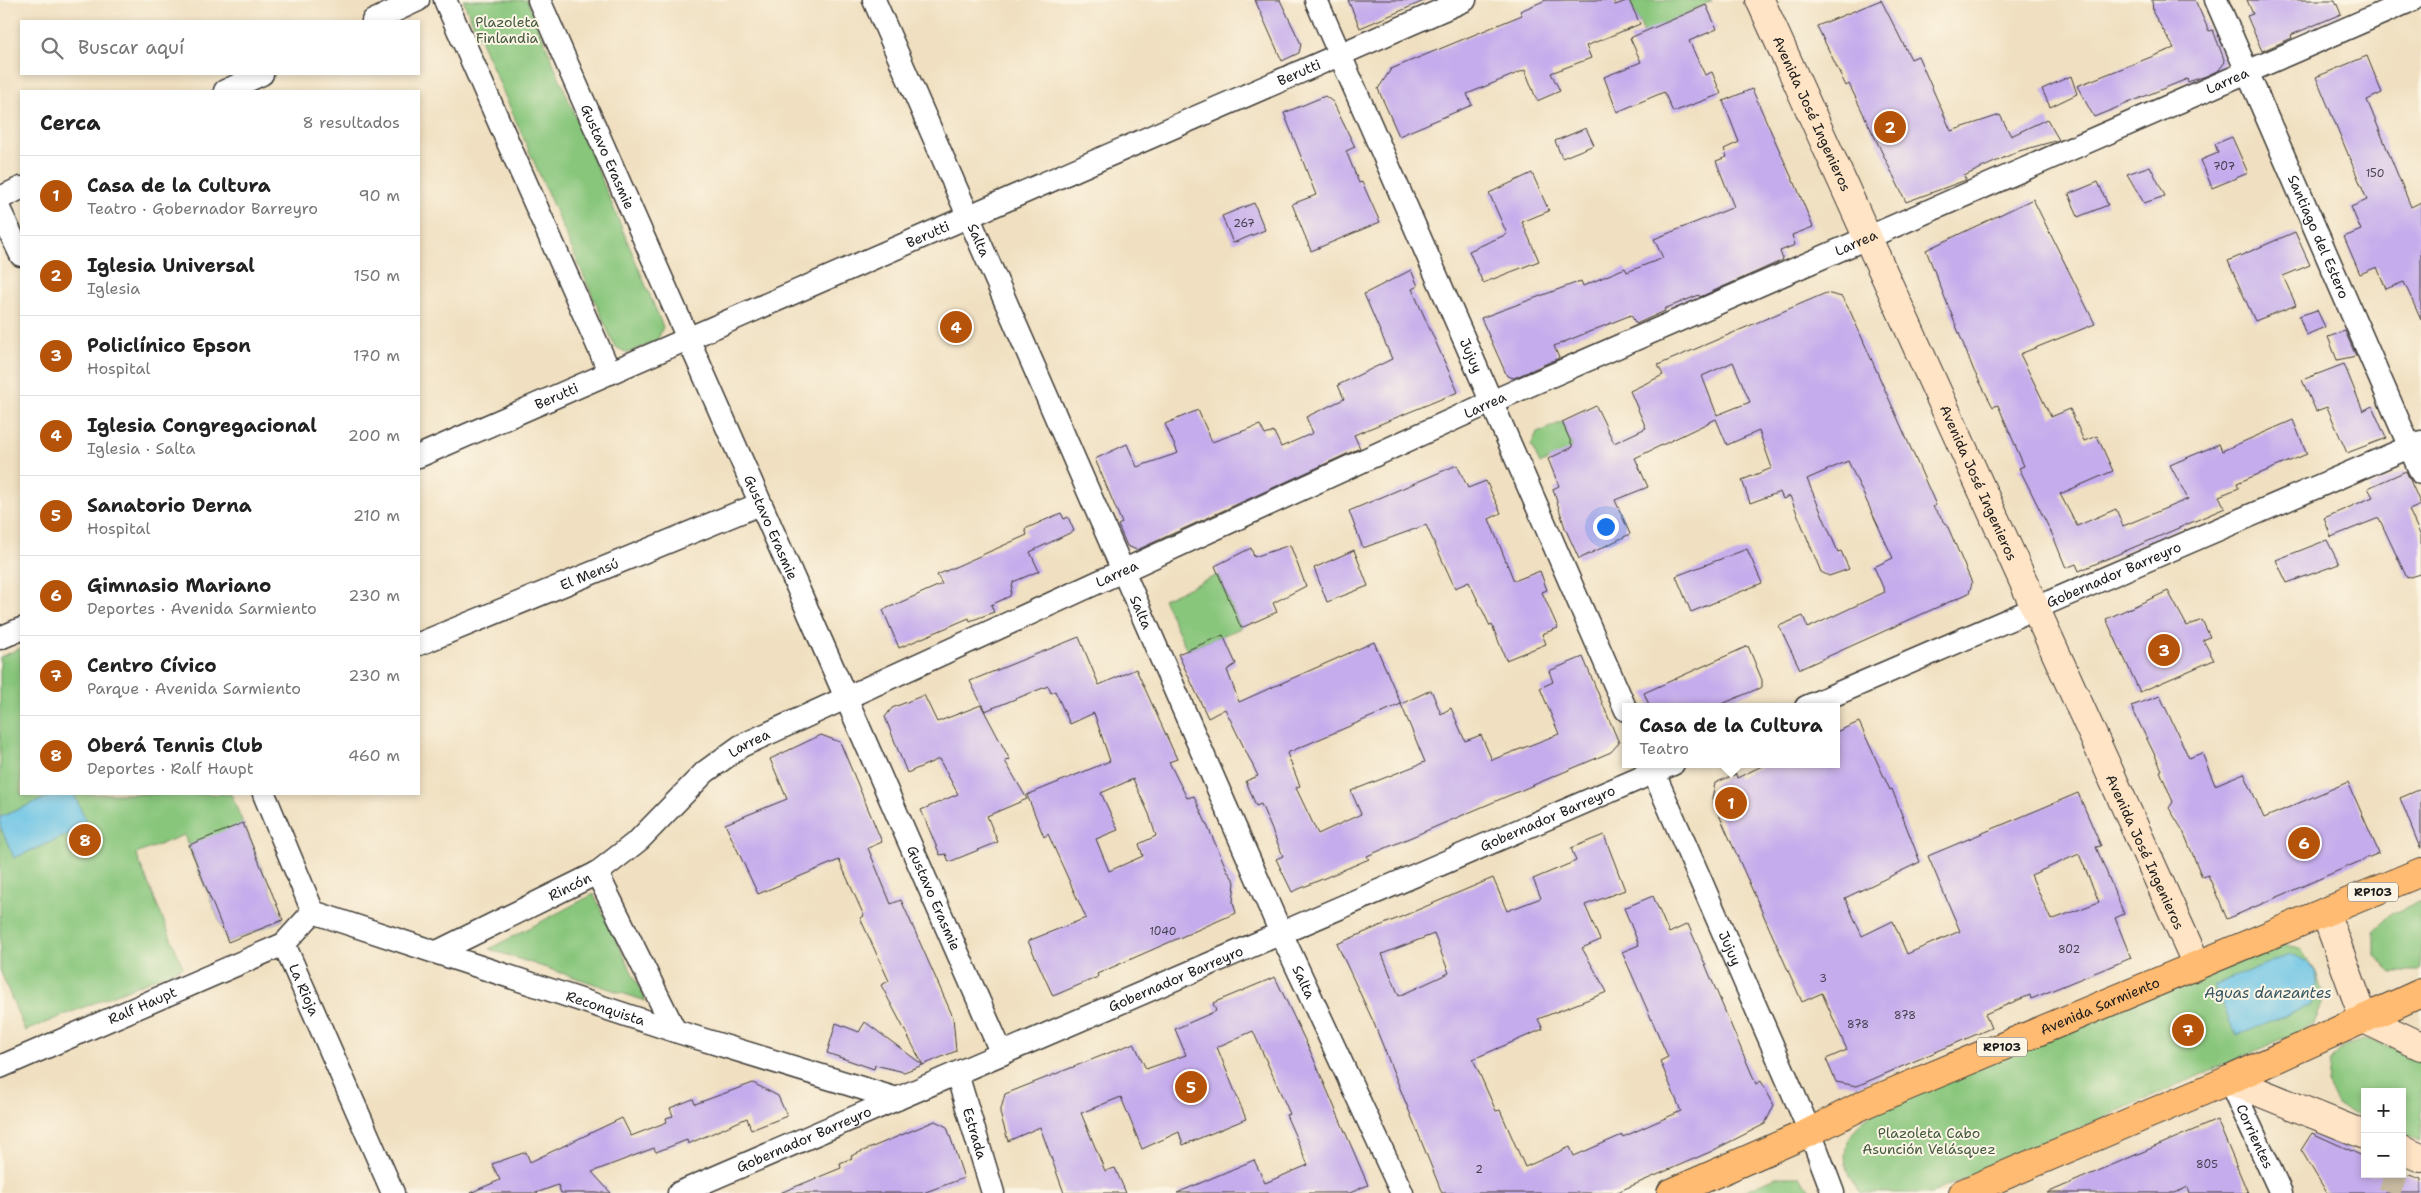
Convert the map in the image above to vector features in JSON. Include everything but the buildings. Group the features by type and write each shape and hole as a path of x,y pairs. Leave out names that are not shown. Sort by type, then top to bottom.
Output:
{"main road":[{"name":"Avenida José Ingenieros","path":"1760,0 1870,238 2034,609 2197,965"},
{"name":"Avenida Sarmiento","path":"1671,1193 1810,1132 1867,1103 2421,872"},
{"path":"2325,912 2364,1019 2421,1046"},
{"path":"1963,1193 2229,1080 2421,993"},
{"path":"2229,1080 2361,1133"}],"street":[{"path":"375,20 418,0"},
{"path":"445,0 610,373"},
{"name":"Gustavo Erasmie","path":"539,0 760,504 848,698 1002,1054"},
{"name":"Salta","path":"874,0 1281,933 1402,1193"},
{"name":"Jujuy","path":"1316,0 1623,703"},
{"name":"Berutti","path":"420,456 1465,0"},
{"name":"Santiago del Estero","path":"2216,0 2415,444 2421,473"},
{"name":"Larrea","path":"597,873 639,840 705,772 741,746 1491,402 2412,0"},
{"path":"227,90 260,75"},
{"path":"0,198 20,188"},
{"path":"0,211 20,253"},
{"name":"Gobernador Barreyro","path":"1815,703 2415,444"},
{"name":"El Mensú","path":"420,644 760,504"},
{"path":"0,638 20,629"},
{"name":"Gobernador Barreyro","path":"679,1193 957,1074 1657,768"},
{"name":"Jujuy","path":"1659,768 1810,1132 1833,1193"},
{"path":"264,795 314,912 284,944"},
{"name":"Rincón","path":"436,952 597,873 676,1031"},
{"name":"Reconquista","path":"314,912 676,1031 897,1099"},
{"name":"Ralf Haupt","path":"0,1067 284,944"},
{"name":"La Rioja","path":"284,944 393,1193"},
{"name":"Estrada","path":"957,1074 993,1193"},
{"name":"Corrientes","path":"2229,1080 2281,1193"}],"green space":[{"name":"Plazoleta Finlandia","path":"463,0 527,0 663,327 657,341 628,353 615,347"},
{"path":"1629,0 1711,0 1712,1 1644,33"},
{"path":"1562,422 1573,447 1540,464 1531,445 1537,433"},
{"path":"1218,575 1241,628 1187,650 1163,599"},
{"path":"20,648 20,795 231,795 283,920 228,942 184,835 136,854 183,967 25,1031 0,970 0,657"},
{"path":"594,895 646,1001 489,949"},
{"path":"2421,901 2421,969 2416,972 2392,972 2374,955 2374,931 2391,914"},
{"name":"Plazoleta Cabo Asunción Velásquez","path":"2273,942 2300,948 2316,972 2324,997 2314,1025 1932,1193 1861,1193 1853,1182 1845,1160 1845,1150 1854,1131 1872,1113"},
{"path":"2367,1039 2421,1058 2421,1141 2406,1135 2406,1088 2361,1088 2361,1115 2338,1106 2328,1085 2330,1063 2344,1046"},
{"path":"1776,1177 1799,1177 1813,1193 1739,1193"}],"water":[{"path":"53,795 74,795 88,826 14,858 0,826 0,817"},
{"name":"Aguas danzantes","path":"2290,954 2307,962 2316,973 2317,987 2311,1005 2236,1036 2214,985"}],"tunnel":[{"path":"2389,1193 2395,1178"}],"place":[{"name":"Iglesia Universal","path":"1890,127"},
{"name":"Iglesia Congregacional","path":"956,327"},
{"name":"Policlínico Epson","path":"2164,650"},
{"name":"Casa de la Cultura","path":"1731,803"},
{"name":"Oberá Tennis Club","path":"85,840"},
{"name":"Gimnasio Mariano","path":"2304,843"},
{"name":"Centro Cívico","path":"2188,1030"},
{"name":"Sanatorio Derna","path":"1191,1087"}]}
